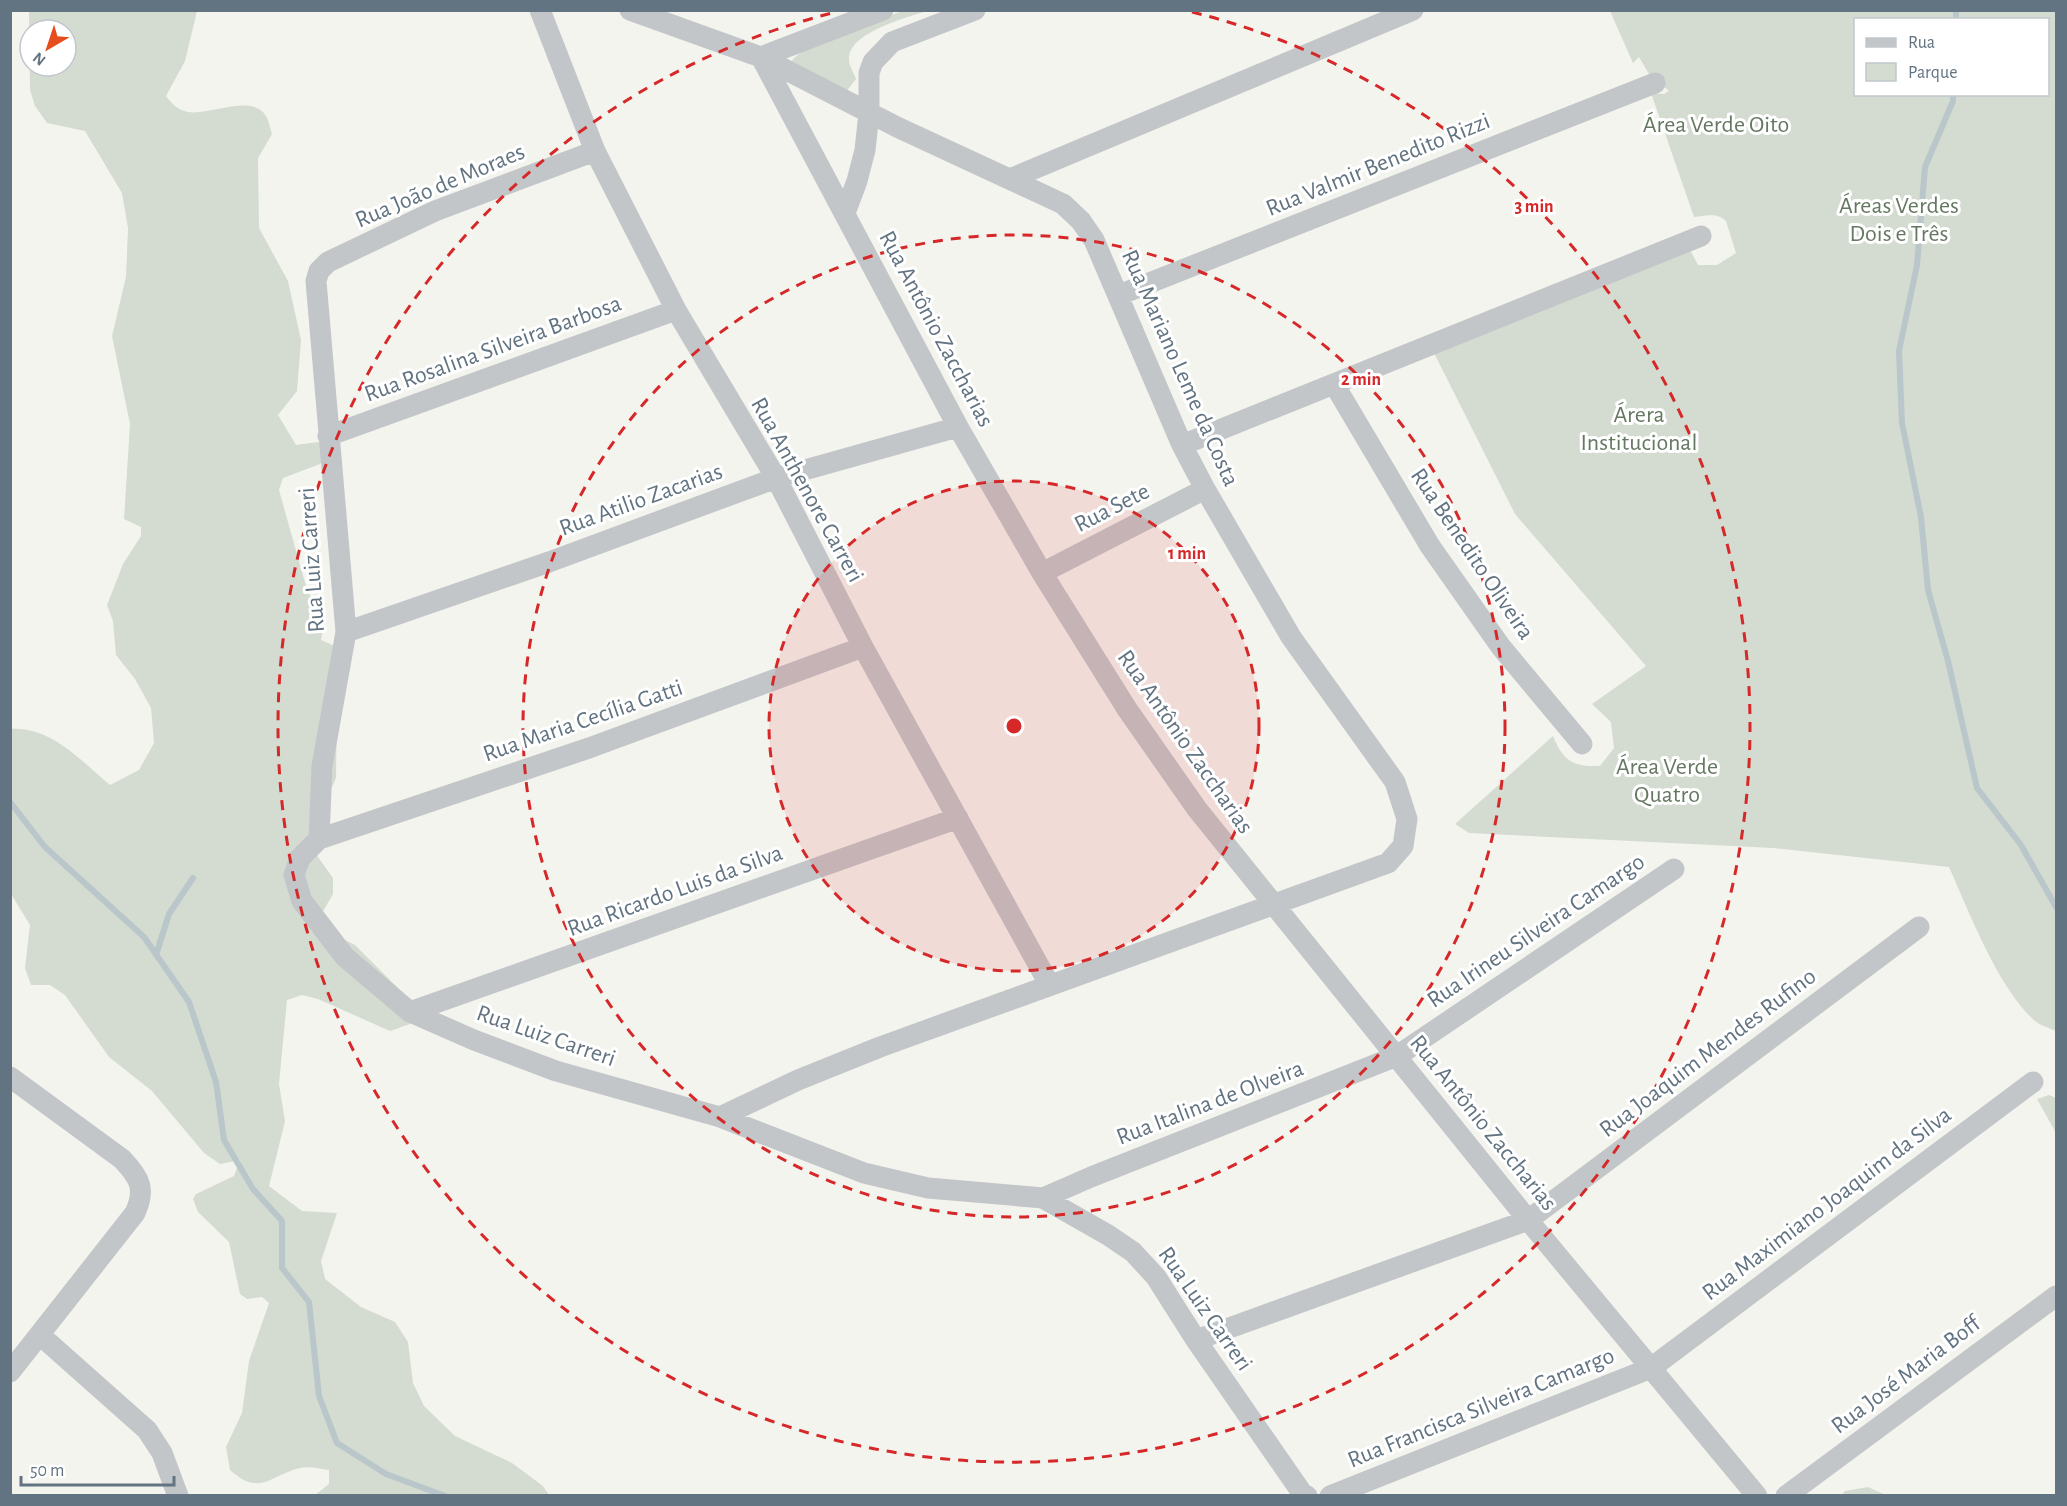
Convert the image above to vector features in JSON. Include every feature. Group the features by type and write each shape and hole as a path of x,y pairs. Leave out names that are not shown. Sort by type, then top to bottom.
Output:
{"street":[{"name":"Rua Anthenore Carreri","path":"540,10 595,151 675,310 776,478 863,647 1049,984"},
{"path":"630,10 761,57 883,10"},
{"path":"845,213 865,150 870,74 873,62 892,42 975,10"},
{"path":"1010,179 1413,10"},
{"name":"Rua Mariano Leme da Costa","path":"761,57 869,113 1063,204 1081,221 1094,240 1182,445 1205,489 1291,637 1395,782 1407,819 1403,846 1388,863 1274,903"},
{"name":"Rua Antônio Zaccharias","path":"761,57 958,427 1042,573 1127,709 1191,800 1528,1220 1757,1496"},
{"name":"Rua Valmir Benedito Rizzi","path":"1119,295 1655,83"},
{"name":"Rua João de Moraes","path":"316,282 319,271 328,262 425,216 595,151"},
{"path":"1182,445 1701,236"},
{"name":"Rua Luiz Carreri","path":"316,282 346,632 322,766 319,839 300,858 294,875 302,902 345,957 410,1012 474,1040 556,1071 720,1117 864,1173 928,1188 1043,1198 1133,1252 1156,1277 1196,1340 1305,1494"},
{"name":"Rua Rosalina Silveira Barbosa","path":"328,436 675,310"},
{"name":"Rua Benedito Oliveira","path":"1334,384 1430,546 1502,647 1582,744"},
{"name":"Rua Atilio Zacarias","path":"346,632 549,562 776,478 958,427"},
{"name":"Rua Sete","path":"1042,573 1205,489"},
{"name":"Rua Maria Cecília Gatti","path":"319,839 589,748 863,647"},
{"name":"Rua Ricardo Luis da Silva","path":"410,1012 957,818"},
{"name":"Rua Irineu Silveira Camargo","path":"1396,1056 1674,869"},
{"path":"720,1117 798,1080 880,1047 1274,903"},
{"name":"Rua Joaquim Mendes Rufino","path":"1196,1340 1528,1220 1919,927"},
{"name":"Rua Italina de Olveira","path":"1043,1198 1396,1056"},
{"path":"10,1077 123,1159 133,1170 141,1186 141,1200 135,1213 10,1372"},
{"name":"Rua Maximiano Joaquim da Silva","path":"1651,1368 2033,1082"},
{"name":"Rua José Maria Boff","path":"1786,1496 2056,1296"},
{"path":"40,1335 147,1430 162,1453 178,1496"},
{"name":"Rua Francisca Silveira Camargo","path":"1330,1496 1651,1368"}],"green space":[{"path":"29,11 197,11 185,61 166,96 181,110 188,112 251,106 260,109 268,120 272,134 258,158 259,228 288,281 301,340 297,391 278,415 296,445 326,441 333,448 320,464 283,478 279,490 307,590 324,620 321,640 344,650 337,709 336,778 308,843 333,878 333,894 322,913 325,930 355,945 406,996 416,1013 410,1024 390,1031 318,999 302,995 287,1000 279,1084 285,1121 269,1186 302,1211 337,1213 321,1261 325,1279 361,1307 395,1322 408,1342 413,1383 424,1406 455,1436 512,1463 543,1486 549,1495 315,1495 329,1484 329,1470 300,1468 257,1483 240,1478 230,1470 226,1447 242,1413 249,1361 269,1303 262,1297 247,1299 240,1294 229,1242 198,1212 193,1199 196,1194 234,1176 240,1160 220,1164 204,1153 152,1091 109,1057 65,995 50,985 31,985 25,968 30,925 11,894 10,729 39,733 52,739 110,785 139,770 154,743 151,708 135,679 116,655 113,621 107,605 123,564 141,536 141,527 124,519 130,424 112,336 126,277 128,228 122,193 85,131 47,123 35,106 30,90 30,78 78,78 78,18 29,18"},
{"path":"902,11 926,11 892,22 867,34 857,42 851,50 849,60 856,79 846,92 787,68 804,50"},
{"path":"1610,11 2056,11 2056,1031 2035,1021 2009,990 1986,949 1949,867 1773,848 1469,833 1455,824 1553,736 1565,757 1570,761 1576,764 1600,766 1614,748 1611,722 1592,704 1646,666 1515,514 1433,351 1689,248 1698,265 1717,265 1736,253 1726,221 1707,215 1694,217 1651,93 1664,94 1669,91 1649,74 1639,57 1633,63"},
{"path":"2049,1095 2056,1098 2056,1133 2037,1099"},
{"path":"1868,1487 1886,1495 1842,1495 1845,1491"}],"waterway":[{"path":"1956,10 1956,18"},
{"path":"1953,96 1953,101 1925,167 1917,265 1899,351 1902,423 1921,517 1928,590 1948,661 1977,788 2021,845 2056,907"},
{"path":"10,802 45,847 144,937 189,1002 216,1082 224,1140 253,1189 282,1221 282,1268 309,1302 319,1396 337,1443 386,1474 445,1496"},
{"path":"156,955 169,914 193,878"}],"park label":[{"name":"Área Verde Oito","path":"1716,125"},
{"name":"Áreas Verdes Dois e Três","path":"1899,220"},
{"name":"Árera Institucional","path":"1639,429"},
{"name":"Área Verde Quatro","path":"1667,781"}]}
